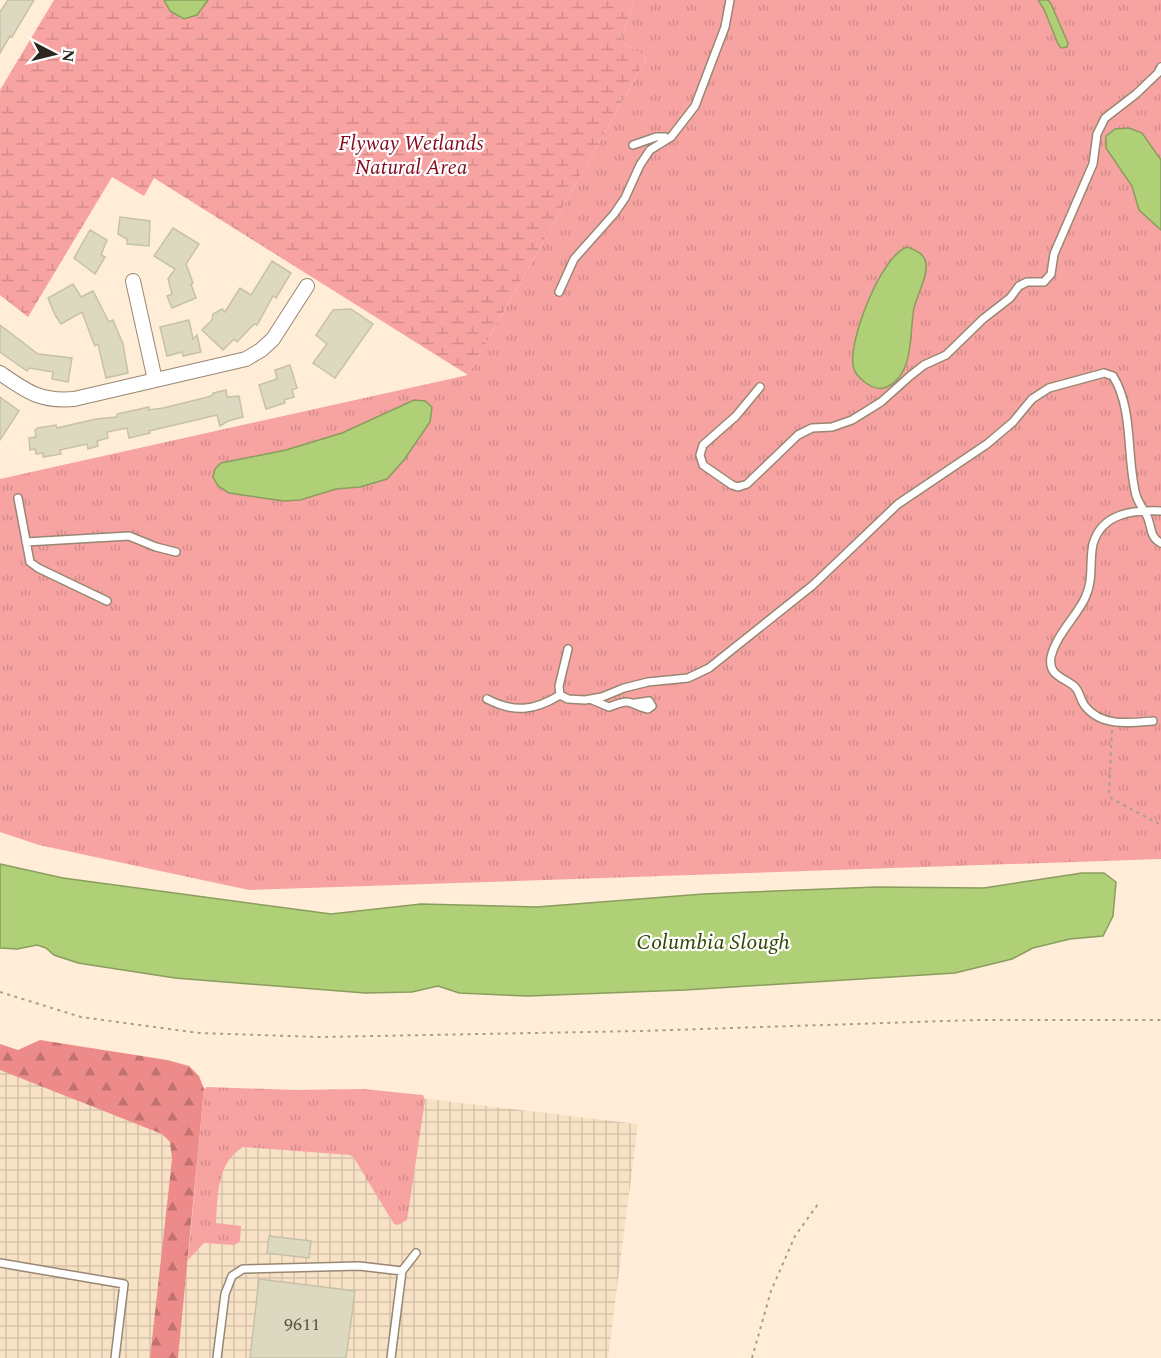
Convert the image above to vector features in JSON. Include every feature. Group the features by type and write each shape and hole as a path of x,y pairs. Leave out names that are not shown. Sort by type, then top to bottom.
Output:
{"street":[{"path":"133,281 155,380"},
{"path":"0,373 35,395 59,400 74,399 234,363 261,350 273,339 307,286"}],"lane":[{"path":"560,292 574,259 614,214 650,150 671,137 695,106 725,27 730,0"},
{"path":"760,387 736,416 703,445 699,455 703,465 738,487 747,484 798,435 812,428 832,428 852,420 881,402 917,370 946,355 983,319 1010,298 1019,286 1027,282 1044,282 1051,274 1054,254 1093,164 1097,134 1105,118 1158,74 1161,67"},
{"path":"633,145 656,138 671,137"},
{"path":"560,695 568,699 602,697 648,682 688,678 709,668 813,585 898,504 987,444 1013,422 1032,399 1049,388 1104,374 1113,376 1117,383 1125,410 1136,497 1148,517 1149,529 1157,542 1161,543"},
{"path":"18,498 30,562 107,601"},
{"path":"1153,722 1113,722 1090,712 1082,703 1079,692 1054,673 1051,665 1056,644 1090,586 1093,544 1098,534 1106,524 1121,514 1143,510 1161,511"},
{"path":"26,542 129,536 176,552"},
{"path":"560,695 559,686 568,650"},
{"path":"487,699 501,706 534,708 560,695"},
{"path":"590,699 609,707 621,702 635,703"},
{"path":"391,1358 402,1271 416,1253"},
{"path":"0,1263 124,1284 115,1358"},
{"path":"217,1358 225,1294 232,1276 243,1269 359,1266 402,1271"}],"path":[{"path":"1113,722 1108,794 1112,799 1161,825"},
{"path":"0,992 81,1017 199,1033 321,1037 640,1031 977,1020 1161,1020"},
{"path":"752,1358 771,1291 795,1236 819,1204"}],"shaded area":[{"path":"0,1046 112,1074 208,1088 429,1099 638,1124 608,1358 0,1358"}],"green space":[{"name":"Flyway Wetlands Natural Area","path":"54,0 634,0 621,41 647,58 468,375 154,178 144,196 112,177 28,317 0,295 0,90"},
{"path":"634,0 1161,0 1161,859 249,890 39,845 0,832 0,479 468,375 647,58 621,41"},
{"path":"40,1040 167,1060 189,1066 199,1076 204,1089 178,1358 150,1358 172,1159 170,1142 162,1134 0,1070 0,1044 18,1050"},
{"path":"207,1087 296,1090 363,1089 423,1095 425,1100 407,1220 398,1225 394,1224 350,1155 243,1147 234,1154 223,1171 218,1191 216,1223 241,1226 240,1241 235,1245 204,1243 188,1260 204,1089"}],"water":[{"path":"164,0 208,0 197,15 184,19 170,11"},
{"path":"1038,0 1048,0 1051,4 1068,43 1067,47 1061,48 1058,44"},
{"path":"1129,128 1142,133 1161,160 1161,230 1139,210 1132,186 1106,148 1106,136 1115,129"},
{"path":"907,247 922,255 926,269 914,308 907,363 896,381 887,387 877,388 862,380 854,370 853,353 856,337 877,281 897,254"},
{"path":"414,400 425,401 432,407 430,422 404,460 387,479 360,487 336,489 300,500 284,501 229,493 218,486 213,477 215,469 221,463 286,450 342,433"},
{"name":"Columbia Slough","path":"0,864 63,878 331,914 421,904 537,907 703,894 876,887 984,888 1082,873 1104,873 1116,882 1113,916 1103,936 1070,939 1033,948 1012,959 955,973 685,990 528,996 459,993 438,986 412,992 365,993 175,978 78,963 54,955 46,948 37,945 17,949 0,948"}],"building":[{"path":"8,0 34,0 0,53 0,12"},
{"path":"120,217 150,221 149,246 127,244 127,239 118,234"},
{"path":"173,228 199,244 186,264 196,298 172,308 167,296 172,294 168,279 175,269 154,256"},
{"path":"90,230 107,240 101,255 105,257 95,274 74,258"},
{"path":"272,261 291,273 276,298 273,296 257,325 254,324 237,342 234,339 223,350 202,330 212,320 213,314 222,309 225,312 240,288 251,295"},
{"path":"73,284 81,297 93,291 109,322 113,320 123,344 128,373 106,378 98,344 95,346 82,312 61,324 55,315 48,298"},
{"path":"351,309 373,324 335,378 313,363 327,344 316,335 333,310"},
{"path":"189,320 193,339 197,335 201,352 183,356 182,352 167,356 160,327"},
{"path":"0,325 38,354 72,358 68,382 52,379 53,372 29,368 27,371 0,352"},
{"path":"290,365 297,388 292,390 294,397 284,400 285,403 266,409 259,385 277,379 275,370"},
{"path":"226,390 227,397 239,396 243,417 220,426 217,415 129,438 127,428 107,432 108,438 97,441 98,446 88,449 87,444 60,450 61,454 43,457 43,453 36,454 35,449 30,450 29,438 36,437 35,430 38,428 56,425 57,428 96,419 117,417 117,414 149,407 149,410 163,408"},
{"path":"0,397 19,411 0,440"},
{"path":"269,1236 311,1241 309,1258 267,1253"},
{"path":"259,1279 355,1291 346,1358 250,1358"}]}
